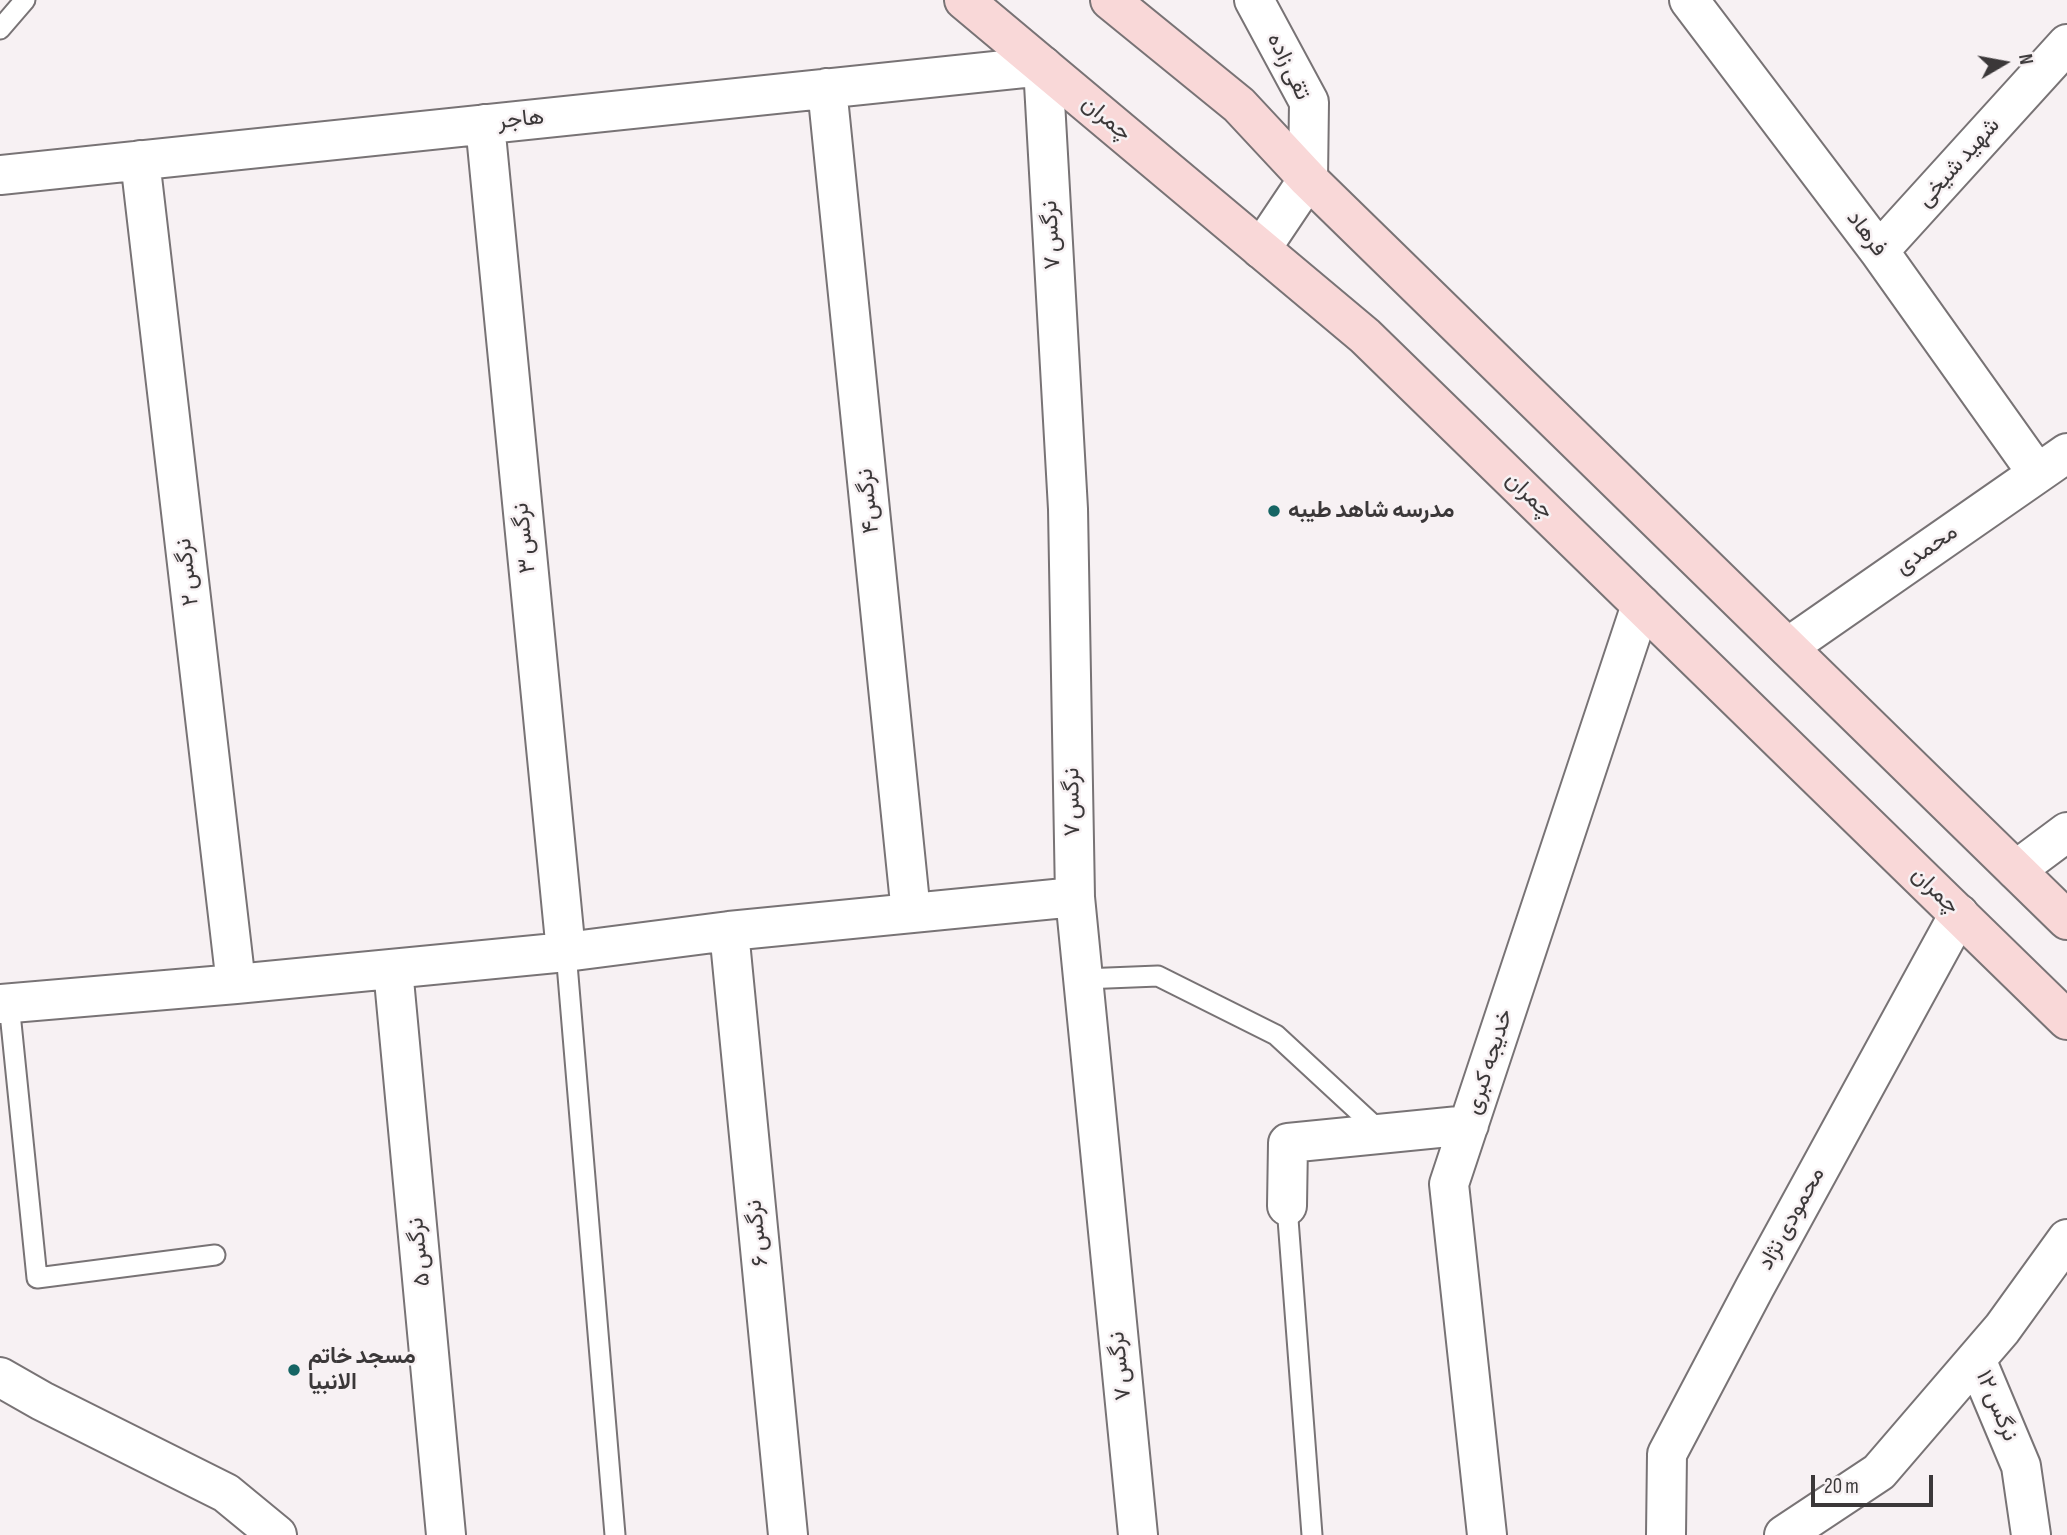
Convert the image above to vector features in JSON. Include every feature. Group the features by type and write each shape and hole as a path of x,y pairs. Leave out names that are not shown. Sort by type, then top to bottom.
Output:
{"street":[{"name":"چمران","path":"964,0 1365,336 2067,1020"},
{"path":"1110,0 1239,105 1308,179 2067,920"},
{"name":"تقی زاده","path":"1254,0 1309,102 1308,179"},
{"name":"فرهاد","path":"1689,0 1879,251 2052,463"},
{"name":"شهید شیخی","path":"1879,251 2067,44"},
{"name":"هاجر","path":"0,175 1043,66"},
{"name":"نرگس ۷","path":"1043,66 1068,509 1075,897 1138,1535"},
{"name":"نرگس۴","path":"827,88 911,913"},
{"name":"نرگس ۳","path":"485,124 566,952"},
{"name":"نرگس ۲","path":"140,160 236,984"},
{"path":"1261,249 1308,179"},
{"name":"محمدی","path":"1788,647 2052,463"},
{"name":"خدیجه کبری","path":"1488,1535 1449,1184 1641,605"},
{"path":"2016,870 2067,832"},
{"path":"5,1004 566,952 729,931 1075,897"},
{"name":"محمودی نژاد","path":"1666,1535 1667,1454 1959,914"},
{"name":"نرگس ۶","path":"729,931 788,1535"},
{"name":"نرگس ۵","path":"393,969 446,1535"},
{"path":"1287,1206 1288,1143 1469,1125"},
{"path":"1784,1535 1879,1472 2002,1329 2067,1239"},
{"name":"نرگس ۱۲","path":"1976,1359 2021,1466 2031,1535"},
{"path":"0,1377 226,1493 277,1535"}],"lane":[{"path":"0,29 25,0"},
{"path":"566,952 615,1535"},
{"path":"1083,979 1158,976 1276,1035 1383,1134"},
{"path":"5,1004 37,1278 215,1255"},
{"path":"1287,1206 1312,1535"}],"place":[{"name":"مدرسه شاهد طیبه","path":"1274,511"},
{"name":"مسجد خاتم الانبیا","path":"294,1370"}]}
